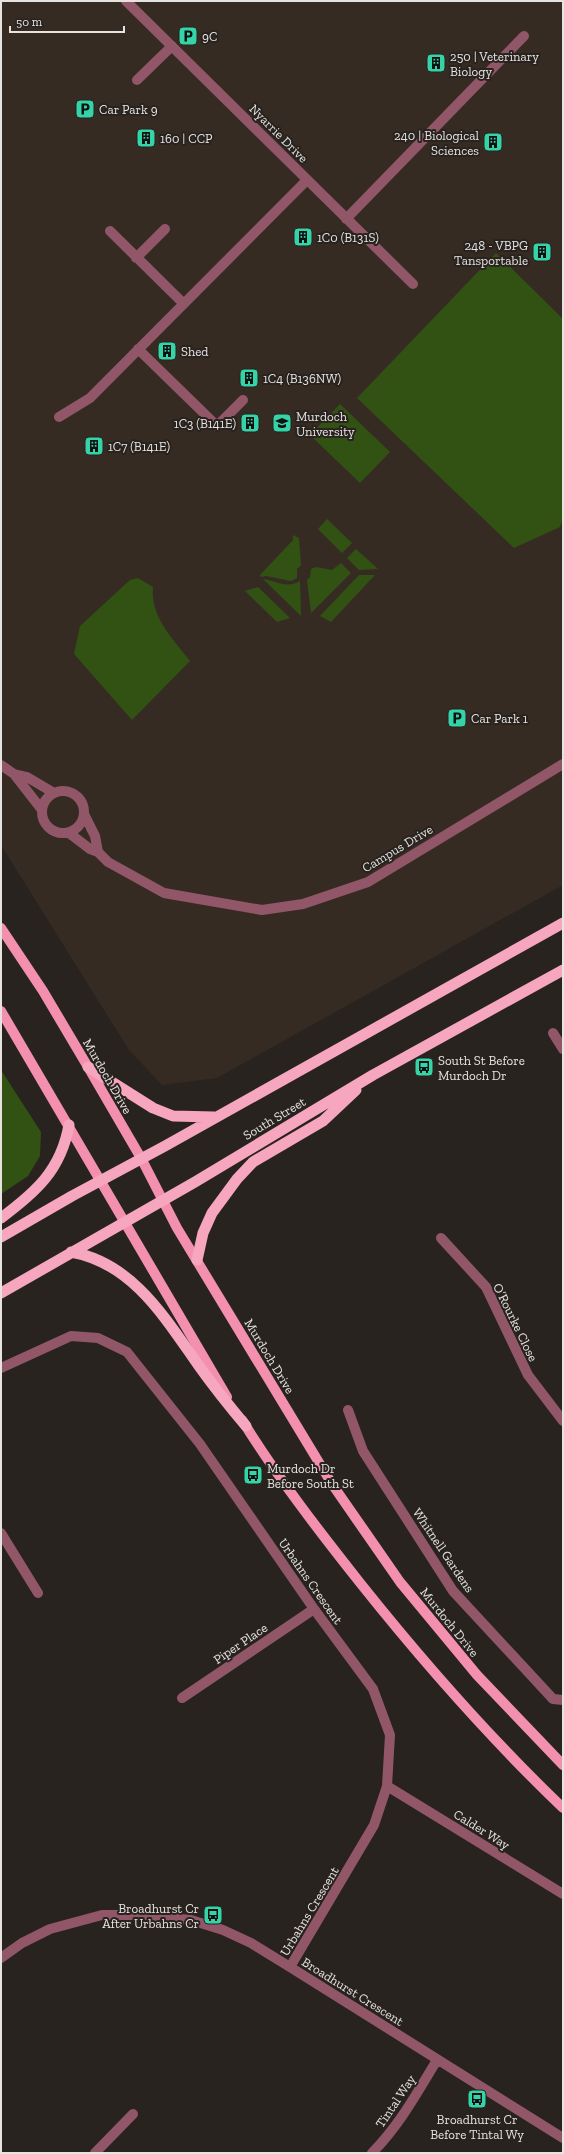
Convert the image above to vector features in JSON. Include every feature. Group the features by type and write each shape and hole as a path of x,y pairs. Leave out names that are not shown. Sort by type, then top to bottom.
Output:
{"highway":[{"path":"1,1237 100,1180 563,923"},
{"name":"South Street","path":"1,1293 162,1200 373,1074 563,970"},
{"path":"88,1066 153,1108 173,1116 215,1117"},
{"path":"197,1260 203,1233 212,1213 237,1179 253,1162 323,1121 373,1074"},
{"path":"1,1218 31,1195 44,1180 65,1145 68,1126"},
{"path":"71,1252 90,1255 114,1268 136,1285 157,1308 216,1390 246,1426"}],"main road":[{"name":"Murdoch Drive","path":"1,928 43,991 88,1066 197,1260 332,1484 400,1582 476,1675 563,1765"},
{"path":"1,1011 100,1180 126,1221 219,1383 293,1496 398,1630 464,1708 519,1766 563,1808"}],"street":[{"name":"Nyarrie Drive","path":"126,1 412,284"},
{"path":"346,219 524,36"},
{"path":"137,80 172,46"},
{"path":"59,417 90,398 182,303 307,180"},
{"path":"136,258 165,229"},
{"path":"110,232 182,303"},
{"path":"138,349 217,426 244,400"},
{"name":"Campus Drive","path":"69,833 90,849 98,852 108,862 164,894 262,910 303,904 368,882 563,764"},
{"path":"1,765 14,774 42,810"},
{"path":"14,774 27,777 54,793"},
{"path":"84,814 81,824 69,833 58,833 49,828 43,820 42,810 46,800 54,793 64,791 78,796 83,804 84,814 95,836 98,852"},
{"path":"553,1033 563,1049"},
{"name":"O’Rourke Close","path":"441,1238 486,1287 528,1375 563,1421"},
{"name":"Urbahns Crescent","path":"1,1368 71,1336 98,1338 127,1352 200,1444 314,1609 373,1689 390,1735 387,1786 374,1825 290,1967"},
{"name":"Whitnell Gardens","path":"348,1410 363,1451 453,1591 553,1699 563,1700"},
{"path":"1,1533 38,1593"},
{"name":"Piper Place","path":"182,1698 314,1609"},
{"name":"Calder Way","path":"387,1786 563,1894"},
{"name":"Broadhurst Crescent","path":"1,1958 22,1943 50,1929 102,1915 135,1914 191,1920 223,1930 251,1943 563,2138"},
{"name":"Tintal Way","path":"372,2153 385,2140 406,2112 437,2060"},
{"path":"95,2153 133,2114"}],"shaded area":[{"name":"Murdoch University","path":"1,1 563,1 563,885 217,1078 162,1085 129,1050 1,845"}],"green space":[{"path":"496,253 563,319 563,518 560,527 514,548 357,398"},
{"path":"340,404 390,452 360,483 310,435"},
{"path":"327,519 352,543 342,553 318,529"},
{"path":"293,535 299,538 301,565 297,569 297,578 291,581 266,576 261,577 260,575 293,540"},
{"path":"356,549 378,569 359,570 347,558"},
{"path":"341,563 351,573 311,613 307,580 310,577 311,569 316,567 332,570"},
{"path":"359,575 375,575 331,622 320,616"},
{"path":"138,578 153,587 153,598 159,618 170,636 190,661 132,720 74,654 80,626 130,580"},
{"path":"263,579 282,584 290,584 300,581 301,616"},
{"path":"258,587 290,618 277,622 245,591"},
{"path":"1,1070 41,1132 40,1156 28,1176 1,1194"}],"place":[{"name":"9C","path":"188,36"},
{"name":"250 | Veterinary Biology","path":"436,63"},
{"name":"Car Park 9","path":"85,109"},
{"name":"160 | CCP","path":"146,138"},
{"name":"240 | Biological Sciences","path":"493,142"},
{"name":"1C0 (B131S)","path":"303,237"},
{"name":"248 - VBPG Tansportable","path":"542,252"},
{"name":"Shed","path":"167,351"},
{"name":"1C4 (B136NW)","path":"249,378"},
{"name":"1C3 (B141E)","path":"250,423"},
{"name":"Murdoch University","path":"282,423"},
{"name":"1C7 (B141E)","path":"94,446"},
{"name":"Car Park 1","path":"457,718"},
{"name":"South St Before Murdoch Dr","path":"424,1067"},
{"name":"Murdoch Dr Before South St","path":"253,1475"},
{"name":"Broadhurst Cr After Urbahns Cr","path":"213,1915"},
{"name":"Broadhurst Cr Before Tintal Wy","path":"477,2099"}]}
